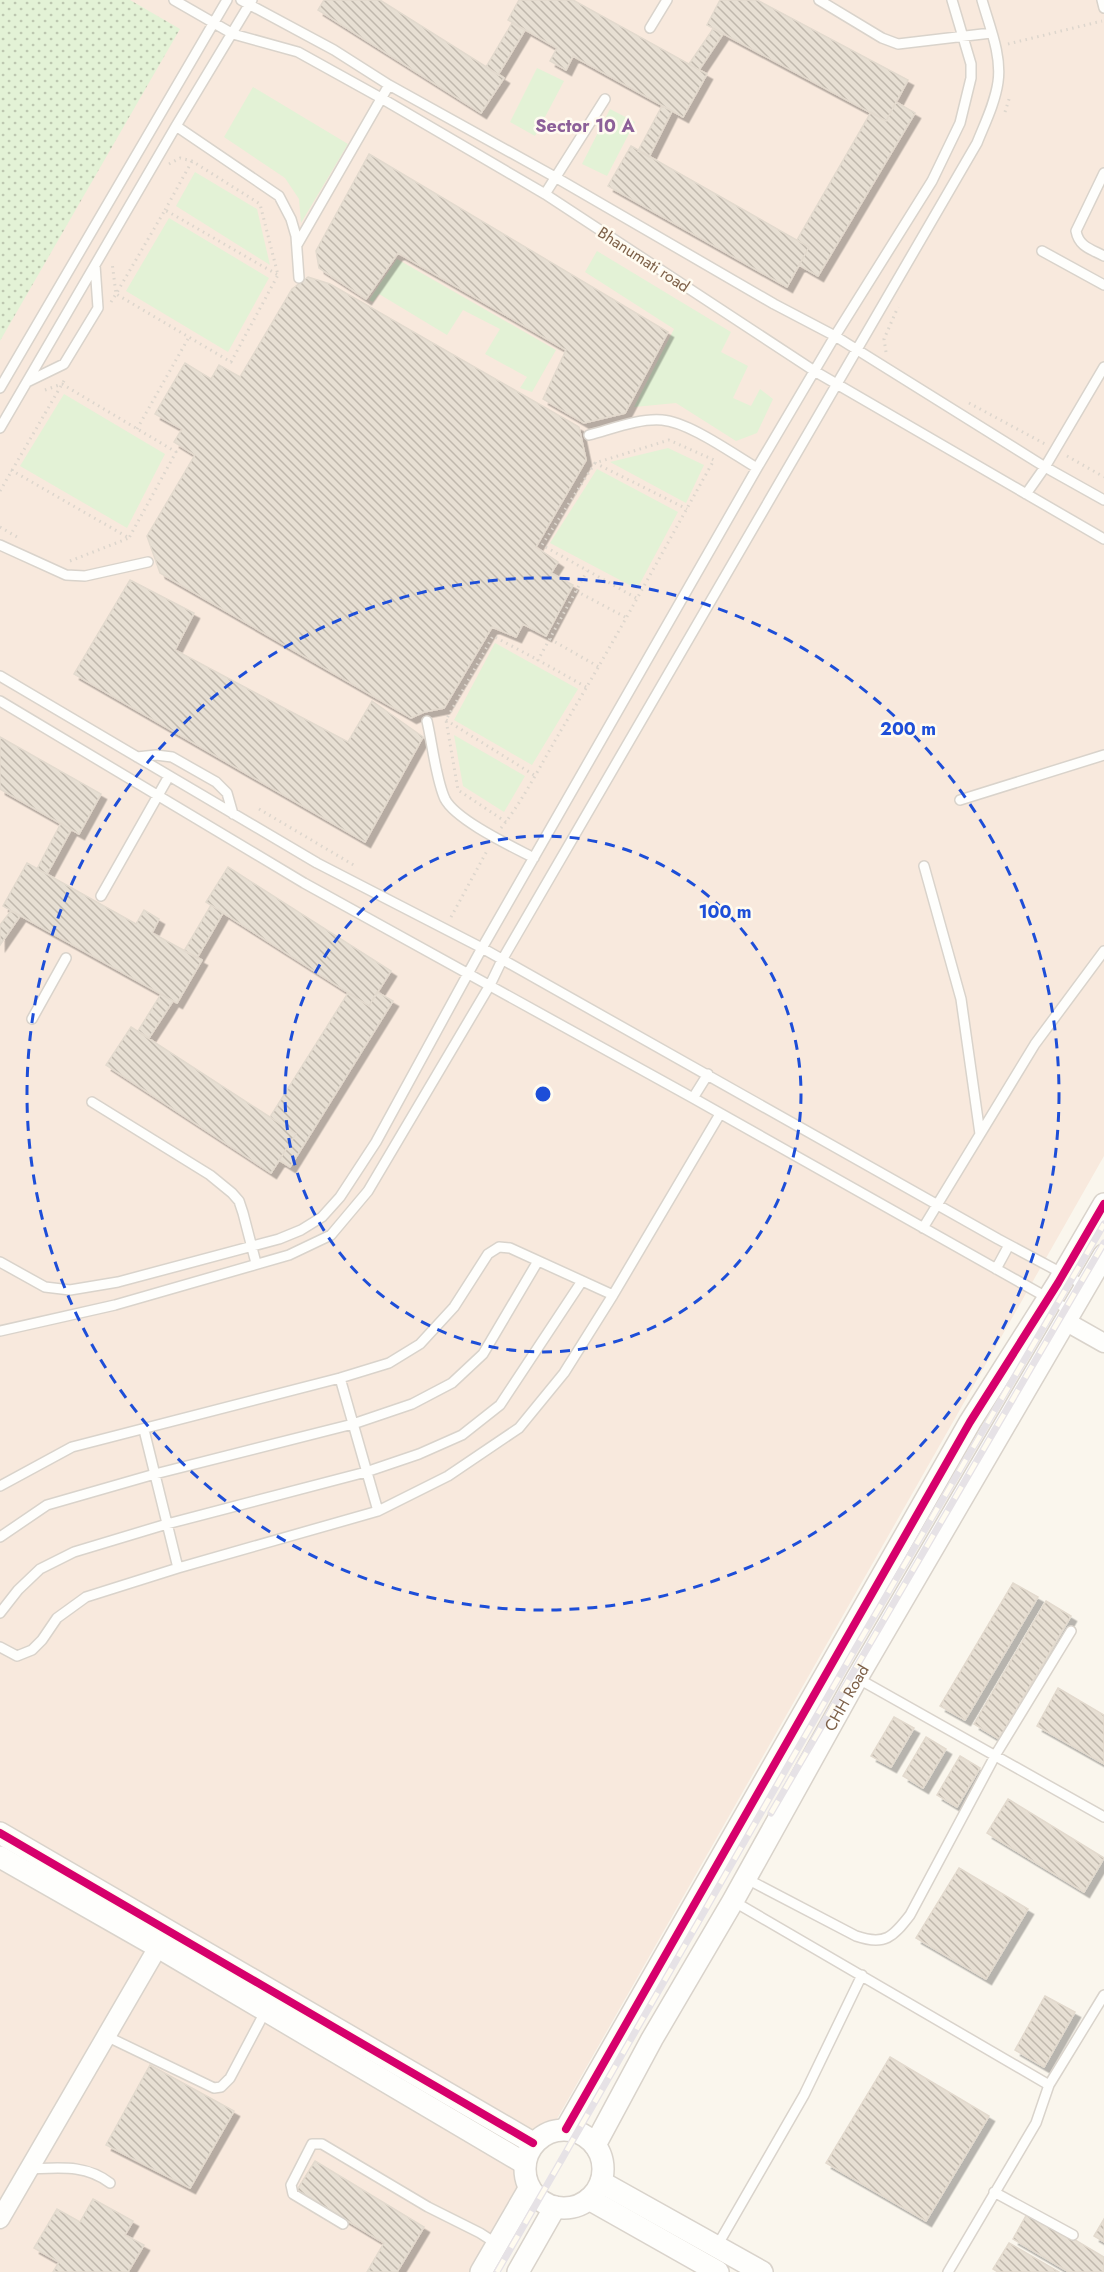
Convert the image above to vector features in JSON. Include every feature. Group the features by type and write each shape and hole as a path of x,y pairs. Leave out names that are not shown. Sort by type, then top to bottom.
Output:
{"street":[{"path":"566,2129 831,1664 908,1535 970,1422 1064,1273 1104,1204"},
{"name":"CHH Road","path":"595,2145 652,2039 857,1678 1104,1255"},
{"path":"1068,1316 1104,1343"},
{"path":"831,1664 857,1678"},
{"path":"0,1833 160,1937 266,2010 308,2024 533,2143"},
{"path":"0,1857 160,1937 308,2024 524,2163"},
{"path":"704,1887 733,1900"},
{"path":"0,2219 106,2036 160,1937"},
{"path":"566,2129 587,2137 595,2145 603,2162 595,2190 573,2207 555,2207 540,2200 529,2189 524,2172 524,2163 533,2143 548,2132 566,2129"},
{"path":"481,2272 529,2189"},
{"path":"595,2190 717,2246 762,2272"},
{"path":"595,2190 718,2272"},
{"path":"518,2272 555,2207"}],"lane":[{"name":"Bhanumati road","path":"174,0 233,34 298,52 381,98 545,194 816,372 1104,539"},
{"path":"0,388 227,0"},
{"path":"650,28 667,0"},
{"path":"819,0 882,38 898,44 991,33"},
{"path":"0,1262 45,1287 70,1290 118,1282 279,1239 301,1230 322,1217 340,1197 376,1142 482,948 757,468 816,372 835,336 932,181 960,123 971,78 971,64 952,0"},
{"path":"0,1331 115,1305 289,1255 331,1235 368,1191 490,985 502,960 981,135 998,80 997,58 982,0"},
{"path":"1102,0 1104,8"},
{"name":"Bhanumati road","path":"248,2 389,85 555,177 774,304 835,336 1045,467 1104,500"},
{"path":"0,428 176,126 233,34 248,2"},
{"path":"297,245 389,85"},
{"path":"545,194 605,99"},
{"path":"176,126 279,196 291,219 297,245 299,278"},
{"path":"1104,173 1076,231 1078,241 1104,256"},
{"path":"1042,251 1104,285"},
{"path":"27,382 64,364 98,308 96,265"},
{"path":"1026,494 1045,467 1104,367"},
{"path":"589,435 643,421 661,419 677,422 757,468"},
{"path":"0,545 66,575 86,576 148,562"},
{"path":"0,676 317,863 482,948 1009,1245 1086,1286"},
{"path":"0,701 304,883 996,1269 1047,1298 1068,1316"},
{"path":"427,721 441,787 445,800 455,813 534,858"},
{"path":"137,757 156,755 172,757 216,782 227,793 233,813"},
{"path":"960,800 1104,755"},
{"path":"101,896 169,776"},
{"path":"924,866 961,999 980,1134"},
{"path":"923,1228 1035,1044 1104,951"},
{"path":"32,1019 66,958"},
{"path":"693,1098 708,1074"},
{"path":"92,1102 210,1176 232,1193 239,1201 256,1263"},
{"path":"0,1647 17,1656 32,1650 42,1641 57,1618 86,1597 178,1568 378,1511 448,1476 519,1428 564,1373 720,1114"},
{"path":"996,1269 1009,1245"},
{"path":"0,1486 72,1447 144,1430 389,1363 420,1344 454,1307 488,1254 499,1246 510,1248 613,1295"},
{"path":"0,1537 47,1505 155,1474 353,1424 412,1404 452,1383 483,1354 538,1261"},
{"path":"0,1613 18,1590 40,1569 74,1552 167,1524 366,1472 419,1454 462,1435 500,1405 582,1281"},
{"path":"340,1378 378,1511"},
{"path":"144,1430 178,1568"},
{"path":"745,1878 856,1936 870,1941 884,1940 897,1933 910,1915 996,1754 1071,1631"},
{"path":"857,1678 996,1754 1104,1817"},
{"path":"733,1900 1049,2085"},
{"path":"717,2246 804,2095 862,1975"},
{"path":"948,2272 1036,2123 1049,2085 1104,1995"},
{"path":"106,2036 214,2088 220,2087 230,2078 266,2010"},
{"path":"343,2224 293,2194 291,2185 312,2144 322,2144 428,2207 497,2244"},
{"path":"29,2169 74,2168 98,2174 110,2183"},
{"path":"994,2192 1073,2235"}],"path":[{"path":"1009,54 1008,44 1104,21"},
{"path":"1005,113 1010,94"},
{"path":"110,303 192,161 260,204 278,275 231,363 116,294"},
{"path":"165,210 278,275"},
{"path":"886,356 884,339 899,306"},
{"path":"137,429 189,337"},
{"path":"0,491 67,375"},
{"path":"62,384 176,452 129,538 64,563"},
{"path":"961,398 1104,477"},
{"path":"448,921 495,836 506,822 599,667 638,599 714,460 669,440 596,463 542,546 638,599"},
{"path":"596,463 687,509"},
{"path":"11,470 129,538"},
{"path":"0,527 20,538"},
{"path":"538,660 587,571"},
{"path":"576,591 627,618"},
{"path":"506,822 458,790 446,720 493,636 587,687"},
{"path":"550,639 599,667"},
{"path":"446,720 534,776"},
{"path":"259,809 359,868"}],"shaded area":[{"path":"0,0 1104,0 1104,1156 470,2272 0,2272"}],"green space":[{"path":"0,0 130,0 180,29 0,341"},
{"path":"537,68 564,81 535,136 510,122"},
{"path":"253,87 348,144 301,223 299,199 285,178 224,137"},
{"path":"610,109 635,122 607,176 582,164"},
{"path":"195,172 257,209 270,265 176,206"},
{"path":"169,218 269,278 228,352 126,291"},
{"path":"597,251 731,332 721,352 748,366 733,398 751,406 760,389 773,399 757,433 736,441 676,403 634,407 674,329 585,272"},
{"path":"397,259 556,350 532,392 520,388 527,377 485,354 500,329 463,310 447,335 379,294 373,302 369,300"},
{"path":"64,394 165,454 127,528 20,466"},
{"path":"668,448 704,465 686,503 610,462"},
{"path":"597,469 678,512 637,589 550,543"},
{"path":"495,643 578,689 532,765 454,720"},
{"path":"454,735 525,776 504,812 463,786"}],"building":[{"path":"324,0 380,0 504,78 481,113 318,10"},
{"path":"519,0 573,0 707,74 683,117 573,56 566,70 550,61 557,48 508,20"},
{"path":"720,0 757,0 908,80 886,121 707,25"},
{"path":"512,23 525,30 498,75 486,67"},
{"path":"713,29 723,34 699,70 689,64"},
{"path":"896,102 915,113 818,276 799,265 809,247 797,240 871,112 886,121"},
{"path":"662,106 672,111 649,157 638,151"},
{"path":"631,146 809,247 787,287 608,186"},
{"path":"369,154 668,332 625,413 584,423 543,399 566,350 398,253 366,299 319,268 316,251"},
{"path":"308,277 330,284 579,427 586,460 536,547 558,562 551,573 573,585 546,636 523,624 516,637 492,627 444,708 424,712 411,718 160,573 147,536 195,455 174,442 182,429 155,414 185,363 211,379 219,365 240,377 292,289"},
{"path":"130,580 194,613 175,650 348,742 372,701 423,737 365,842 74,674"},
{"path":"0,737 101,794 79,834 0,789"},
{"path":"61,823 71,830 47,874 37,869"},
{"path":"27,863 136,924 144,910 159,919 152,933 202,960 177,1003 3,906"},
{"path":"228,867 391,971 369,1006 206,902"},
{"path":"211,905 223,913 197,958 184,951"},
{"path":"11,911 20,916 0,945 0,925"},
{"path":"377,992 393,1001 290,1167 279,1160 296,1134 270,1117 348,993 369,1006"},
{"path":"161,994 173,1001 149,1038 138,1031"},
{"path":"131,1027 296,1134 271,1173 106,1065"},
{"path":"1013,1583 1038,1597 965,1720 940,1706"},
{"path":"1046,1601 1071,1616 999,1739 974,1724"},
{"path":"1058,1688 1104,1715 1104,1764 1037,1726"},
{"path":"894,1717 914,1728 891,1767 871,1756"},
{"path":"926,1737 946,1749 923,1788 903,1776"},
{"path":"960,1756 980,1768 957,1807 937,1795"},
{"path":"1008,1799 1104,1858 1084,1892 987,1833"},
{"path":"959,1868 1028,1909 986,1979 916,1938"},
{"path":"1045,1996 1075,2012 1044,2067 1015,2050"},
{"path":"890,2057 989,2116 926,2221 826,2163"},
{"path":"150,2065 234,2111 190,2188 106,2145"},
{"path":"315,2161 424,2227 397,2272 367,2272 384,2243 297,2190"},
{"path":"93,2199 133,2221 125,2235 144,2245 128,2272 53,2272 59,2262 34,2248 57,2209 80,2222"},
{"path":"1028,2212 1104,2257 1104,2272 1069,2272 1013,2239"},
{"path":"1104,2219 1104,2242 1094,2236"},
{"path":"1009,2243 1059,2272 998,2272 993,2269"}],"railway":[{"path":"497,2272 858,1644 1104,1224"},
{"path":"771,1813 1104,1243"}],"cycle path":[{"path":"566,2129 970,1422 1058,1283 1104,1204"},
{"path":"0,1833 533,2143"}],"district":[{"name":"Sector 10 A","path":"585,126"}]}
